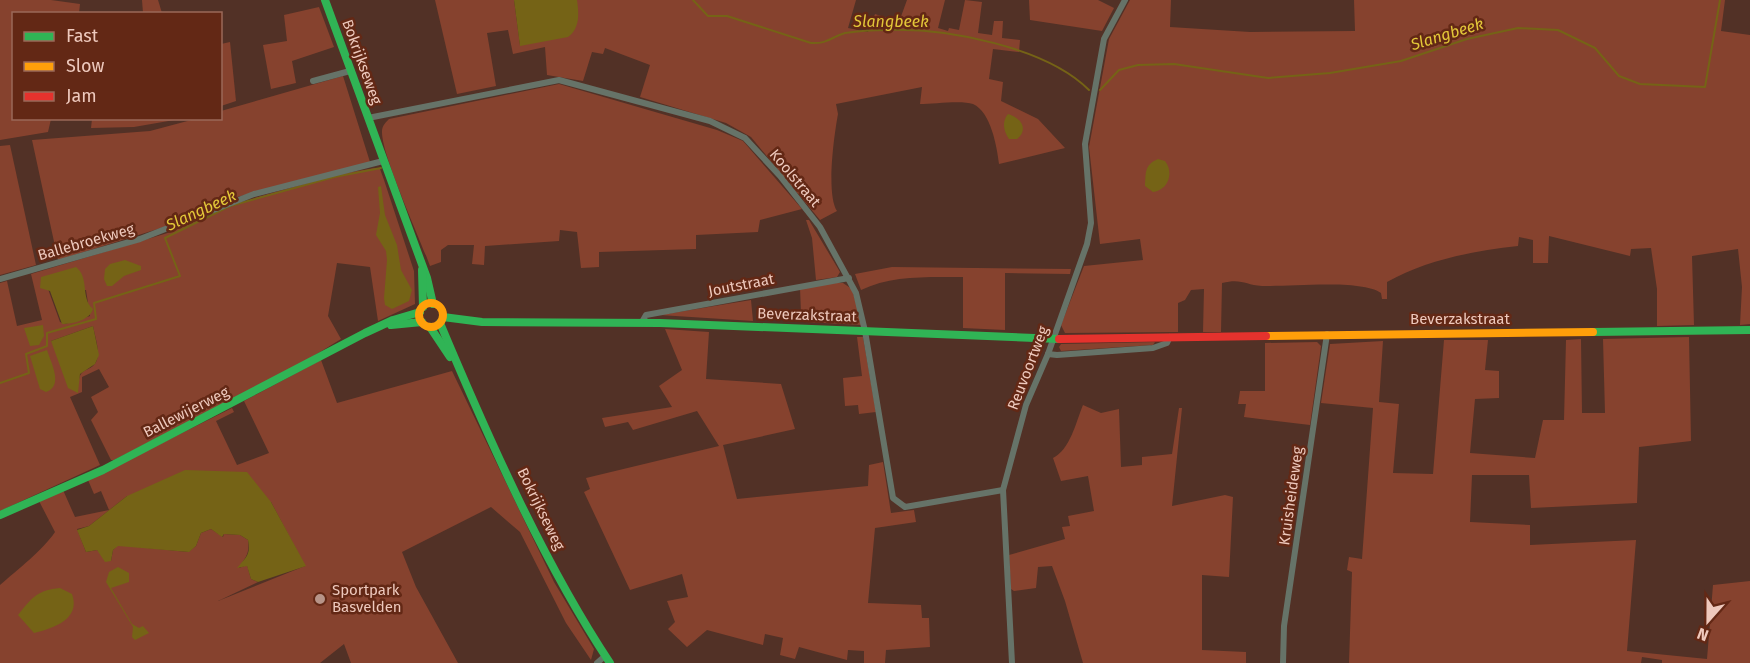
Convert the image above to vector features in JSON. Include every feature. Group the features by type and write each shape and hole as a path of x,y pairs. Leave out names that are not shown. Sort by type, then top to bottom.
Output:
{"street":[{"name":"Bokrijkseweg","path":"326,0 422,270 428,278 433,304 440,307 456,363 564,587 607,659"},
{"name":"Reuvoortweg","path":"1012,663 1003,490 1015,437 1048,354 1090,234 1084,158 1104,39 1125,0"},
{"path":"313,81 350,71"},
{"name":"Koolstraat","path":"368,118 559,80 710,122 745,138 780,176 820,228 856,293 866,331 893,498 898,505 905,507 1003,490"},
{"name":"Ballebroekweg","path":"0,279 111,248 254,194 383,161"},
{"name":"Bokrijkseweg","path":"422,270 422,322 430,327 456,363"},
{"name":"Joutstraat","path":"642,322 646,315 659,310 730,301 849,278"},
{"path":"421,309 433,304"},
{"name":"Ballewijerweg","path":"0,515 103,470 381,326 421,309"},
{"path":"430,327 442,320"},
{"name":"Beverzakstraat","path":"442,320 642,322 1052,339 1750,330"},
{"name":"Ballewijerweg","path":"381,326 422,322"},
{"name":"Kruisheideweg","path":"1283,663 1284,626 1328,334"},
{"name":"Beverzakstraat","path":"1048,354 1153,348 1167,343 1170,337"},
{"path":"597,663 607,659"}],"shaded area":[{"path":"0,0 51,0 80,4 79,12 12,12 12,120 51,120 48,132 0,140"},
{"path":"142,0 158,0 162,12 143,12"},
{"path":"435,0 514,0 520,45 574,0 856,0 848,28 868,32 875,14 899,22 907,0 945,0 938,28 948,31 949,28 959,30 965,0 982,2 978,33 992,35 994,21 1003,21 1002,38 1020,40 1019,52 993,49 989,79 1003,82 1001,101 1038,119 1065,148 999,164 989,122 979,108 962,102 920,104 922,87 836,104 838,114 831,179 837,211 820,220 751,137 726,123 640,97 650,65 605,48 603,54 592,52 583,81 547,75 545,47 513,54 508,30 487,33 496,86 457,94"},
{"path":"514,0 577,0 577,25 568,37 520,46"},
{"path":"1029,0 1098,0 1114,8 1102,31 1030,20"},
{"path":"1130,0 1171,0 1170,27 1250,32 1355,31 1354,0 1725,0 1721,31 1750,35 1750,324 1740,325 1742,287 1738,249 1692,256 1694,325 1657,326 1657,289 1651,248 1631,249 1630,256 1549,236 1548,263 1533,263 1533,240 1519,237 1518,246 1450,258 1402,274 1387,282 1387,299 1382,299 1381,293 1357,286 1262,286 1239,281 1229,282 1222,283 1221,332 1203,332 1204,289 1191,290 1185,300 1178,303 1178,332 1065,333 1061,325 1084,266 1143,260 1140,239 1100,244 1089,147 1109,39"},
{"path":"319,7 334,47 292,61 296,83 271,89 263,45 287,41 284,15"},
{"path":"230,42 236,101 222,106 222,44"},
{"path":"343,76 370,162 226,200 161,228 58,260 32,140 150,131 191,120 222,120 222,111"},
{"path":"559,84 717,130 743,141 802,209 760,220 758,232 696,235 696,249 599,252 599,267 581,268 577,232 560,230 559,241 485,246 484,265 472,264 474,245 448,245 441,250 441,262 430,266 388,158 383,142 384,124 389,119"},
{"path":"1008,114 1017,118 1022,124 1021,135 1017,139 1009,139 1005,133 1004,123"},
{"path":"92,120 174,120 134,127 91,128"},
{"path":"10,145 36,265 0,275 0,146"},
{"path":"1158,159 1165,161 1168,165 1169,175 1163,188 1153,192 1145,186 1146,173 1150,164"},
{"path":"380,169 414,271 415,304 378,321 370,267 337,263 328,316 341,339 299,365 114,460 111,460 91,420 98,412 91,397 109,387 99,369 82,377 82,392 70,397 100,465 0,511 0,283 7,281 17,326 42,320 31,274 171,232 223,209 258,197 340,174","holes":["48,289 86,290 90,316 65,324 60,322","93,326 98,358 93,366 82,372 79,379 51,341"]},
{"path":"381,186 385,215 397,245 401,270 412,290 409,301 392,309 385,305 384,298 386,251 376,235 380,213 378,187"},
{"path":"806,220 809,220 840,272 837,277 816,280 812,238"},
{"path":"125,260 141,266 141,270 124,276 112,286 107,286 104,279 105,269 110,264"},
{"path":"76,267 83,277 87,299 93,309 85,319 62,324 50,291 40,288 41,277"},
{"path":"892,267 1071,269 1070,274 1005,273 1005,330 963,328 963,277 897,279 861,290 855,274"},
{"path":"843,283 852,289 862,325 805,322 805,314 801,313 800,288"},
{"path":"751,300 753,321 660,315"},
{"path":"43,325 44,336 39,345 30,346 24,328"},
{"path":"93,326 99,355 95,364 80,374 78,393 68,388 51,341"},
{"path":"665,329 709,332 706,379 781,384 795,429 723,445 737,499 868,486 869,465 883,462 891,513 914,510 916,522 875,528 868,603 921,605 922,618 929,618 930,647 886,650 885,663 864,663 864,651 848,650 847,660 799,647 795,659 780,655 783,638 765,634 763,645 707,630 687,647 668,629 675,622 667,601 688,597 682,574 630,590 584,492 590,489 586,478 719,446 697,411 633,430 628,422 605,427 602,418 672,407 659,386 682,370"},
{"path":"857,337 863,337 876,412 859,414 858,405 845,406 843,378 862,376"},
{"path":"1689,337 1691,441 1639,447 1637,503 1531,508 1529,475 1472,475 1470,522 1530,525 1530,545 1636,540 1627,651 1707,659 1713,585 1750,581 1750,663 1662,663 1662,660 1642,657 1641,663 1349,663 1352,572 1347,570 1349,557 1362,559 1373,408 1321,403 1330,344 1383,341 1379,402 1399,404 1393,473 1433,474 1444,340 1488,340 1485,370 1499,371 1499,398 1475,399 1470,453 1535,458 1543,420 1564,420 1566,340 1581,339 1582,413 1605,413 1603,339"},
{"path":"1155,342 1153,345 1061,351 1059,347 1061,344"},
{"path":"1317,342 1321,346 1310,425 1244,417 1246,404 1238,404 1240,391 1265,391 1265,343"},
{"path":"47,350 55,380 51,389 46,392 40,389 30,356"},
{"path":"321,360 337,403 452,371 554,582 594,649 591,660 566,623 520,532 491,507 402,552 416,587 458,663 351,663 344,644 320,663 0,663 0,585 37,553 55,532 39,501 63,490 75,517 109,510 101,491 94,494 88,480 232,408 234,412 216,421 237,465 269,453 244,401","holes":["127,496 271,502 305,566 218,601 258,582 251,579 247,565 239,568 248,549 248,540 240,535 224,534 223,537 211,529 201,533 196,546 188,552 118,545 113,550 111,561 97,550 86,552 77,529 89,526"]},
{"path":"1083,405 1101,413 1119,409 1121,467 1142,465 1142,457 1172,454 1179,408 1182,408 1172,506 1225,495 1233,497 1229,577 1202,575 1202,650 1246,652 1246,663 1083,663 1052,566 1038,567 1036,588 1014,591 1011,589 1009,555 1065,539 1062,527 1070,526 1068,516 1094,511 1088,476 1061,481 1053,458 1064,449 1068,442"},
{"path":"185,470 247,472 271,502 306,566 258,582 251,579 247,566 237,568 248,553 248,540 240,535 224,534 222,537 211,529 201,533 196,546 189,552 118,546 113,550 111,561 105,562 97,550 86,552 77,530 89,526 127,496"},
{"path":"118,567 129,573 129,582 111,588 132,624 139,628 143,626 149,633 135,640 132,637 133,627 106,582 109,572"},
{"path":"60,588 72,594 73,610 64,621 34,633 18,615 36,596"}],"waterway":[{"name":"Slangbeek","path":"693,0 708,16 727,16 811,43 826,41 845,33 887,30 938,32 994,43 1048,62 1089,90"},
{"name":"Slangbeek","path":"1100,90 1119,70 1138,65 1174,64 1268,78 1330,73 1401,61 1467,39 1518,28 1558,30 1595,48 1619,76 1640,84 1705,87 1720,0"},
{"name":"Slangbeek","path":"0,383 29,373 26,354 47,346 47,333 96,319 94,303 180,276 165,238 230,206 334,177 381,168"}],"traffic: fast":[{"path":"325,0 427,278 433,304"},
{"path":"422,270 423,307"},
{"path":"0,515 103,470 365,333 393,320 420,312"},
{"path":"443,317 482,322 660,323 1059,339"},
{"path":"391,325 422,322"},
{"path":"440,323 517,497 562,583 610,663"},
{"path":"430,327 450,357"},
{"path":"1593,332 1750,330"}],"traffic: slow":[{"path":"431,303 436,304 442,310 443,315 442,320 436,326 431,327 426,326 420,320 419,315 420,310 426,304 431,303"},
{"path":"1266,336 1593,332"}],"traffic: jam":[{"path":"1059,339 1266,336"}],"place":[{"name":"Sportpark Basvelden","path":"320,599"}]}
